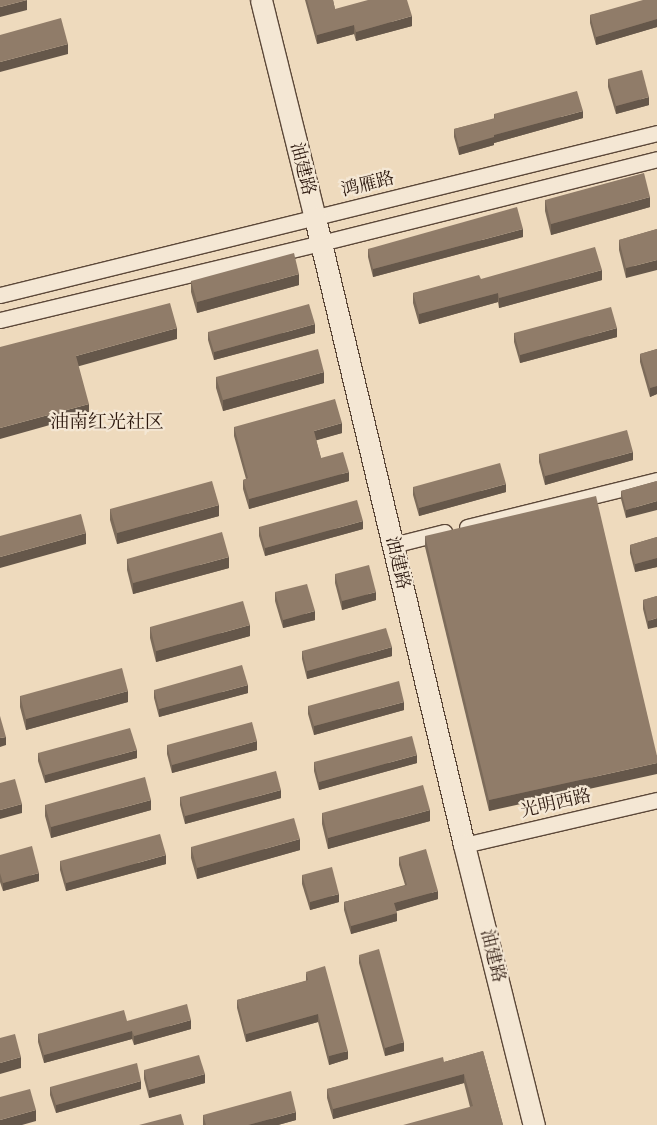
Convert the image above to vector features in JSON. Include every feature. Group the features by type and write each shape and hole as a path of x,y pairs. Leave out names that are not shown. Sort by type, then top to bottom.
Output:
{"main road":[{"name":"油建路","path":"261,0 315,218 464,845 534,1125"}],"street":[{"name":"鸿雁路","path":"0,295 657,133"},
{"path":"0,320 321,243 657,159"},
{"path":"393,545 657,480"},
{"name":"光明西路","path":"464,845 657,800"}],"building":[{"path":"0,0 27,0 0,7"},
{"path":"307,0 333,0 335,9 368,0 407,0 412,16 356,32 354,25 317,35"},
{"path":"643,0 657,0 657,19 596,37 590,15"},
{"path":"61,18 68,44 0,62 0,35"},
{"path":"642,70 649,97 616,106 608,79"},
{"path":"577,91 583,111 494,135 494,137 459,147 454,129 495,118 494,114"},
{"path":"644,173 650,197 551,224 545,200"},
{"path":"517,207 523,229 373,269 368,249"},
{"path":"657,229 657,260 626,268 619,240"},
{"path":"595,247 602,270 499,298 498,293 419,314 413,293 479,275 481,279"},
{"path":"294,253 299,274 197,302 191,281"},
{"path":"170,303 177,328 76,356 89,404 0,428 0,347"},
{"path":"309,304 315,324 214,352 208,332"},
{"path":"611,307 617,328 520,355 514,333"},
{"path":"318,349 324,372 223,400 216,377"},
{"path":"657,349 657,386 650,388 640,354"},
{"path":"335,399 342,423 314,431 321,458 343,452 349,472 249,499 243,480 248,478 234,427"},
{"path":"627,430 633,452 545,476 539,454"},
{"path":"500,463 506,484 419,508 413,487"},
{"path":"212,481 219,505 117,533 110,509"},
{"path":"657,481 657,501 626,510 621,491"},
{"path":"596,496 657,756 657,763 489,800 425,536"},
{"path":"357,500 363,521 265,548 259,527"},
{"path":"81,514 86,533 0,557 0,536"},
{"path":"222,532 229,557 133,583 127,559"},
{"path":"657,537 657,558 635,564 630,545"},
{"path":"369,565 376,592 342,601 335,574"},
{"path":"307,584 315,611 283,620 275,592"},
{"path":"657,596 657,618 648,621 643,600"},
{"path":"243,601 250,625 156,651 150,627"},
{"path":"386,628 392,647 307,671 302,651"},
{"path":"242,665 248,685 159,709 154,690"},
{"path":"122,668 128,691 26,719 20,696"},
{"path":"399,681 404,702 314,726 308,706"},
{"path":"0,716 6,737 0,738"},
{"path":"252,722 257,741 172,765 167,745"},
{"path":"130,728 137,750 45,775 38,753"},
{"path":"412,736 417,755 319,782 314,762"},
{"path":"276,771 281,790 185,816 180,797"},
{"path":"145,777 151,800 51,827 45,805"},
{"path":"15,779 22,804 0,810 0,783"},
{"path":"423,785 430,810 328,838 322,813"},
{"path":"294,818 300,839 197,868 191,847"},
{"path":"160,834 166,855 66,883 60,861"},
{"path":"32,846 39,873 3,883 0,873 0,855"},
{"path":"426,849 438,891 394,903 397,913 351,926 344,902 407,885 399,857"},
{"path":"332,867 339,894 310,902 302,875"},
{"path":"379,949 404,1042 385,1048 359,955"},
{"path":"325,966 348,1051 329,1056 318,1014 246,1034 237,1000 308,980 306,972"},
{"path":"187,1004 191,1020 134,1036 132,1031 44,1055 38,1034 124,1010 127,1021"},
{"path":"15,1034 21,1057 0,1063 0,1038"},
{"path":"483,1051 503,1125 403,1125 473,1106 464,1074 333,1109 327,1089 443,1057 444,1062"},
{"path":"199,1055 205,1074 149,1090 144,1070"},
{"path":"137,1063 141,1081 56,1105 50,1087"},
{"path":"30,1089 36,1110 0,1120 0,1097"},
{"path":"291,1091 296,1112 248,1125 206,1125 203,1115"},
{"path":"181,1114 184,1125 139,1125"}],"district":[{"name":"油南红光社区","path":"107,423"}]}
